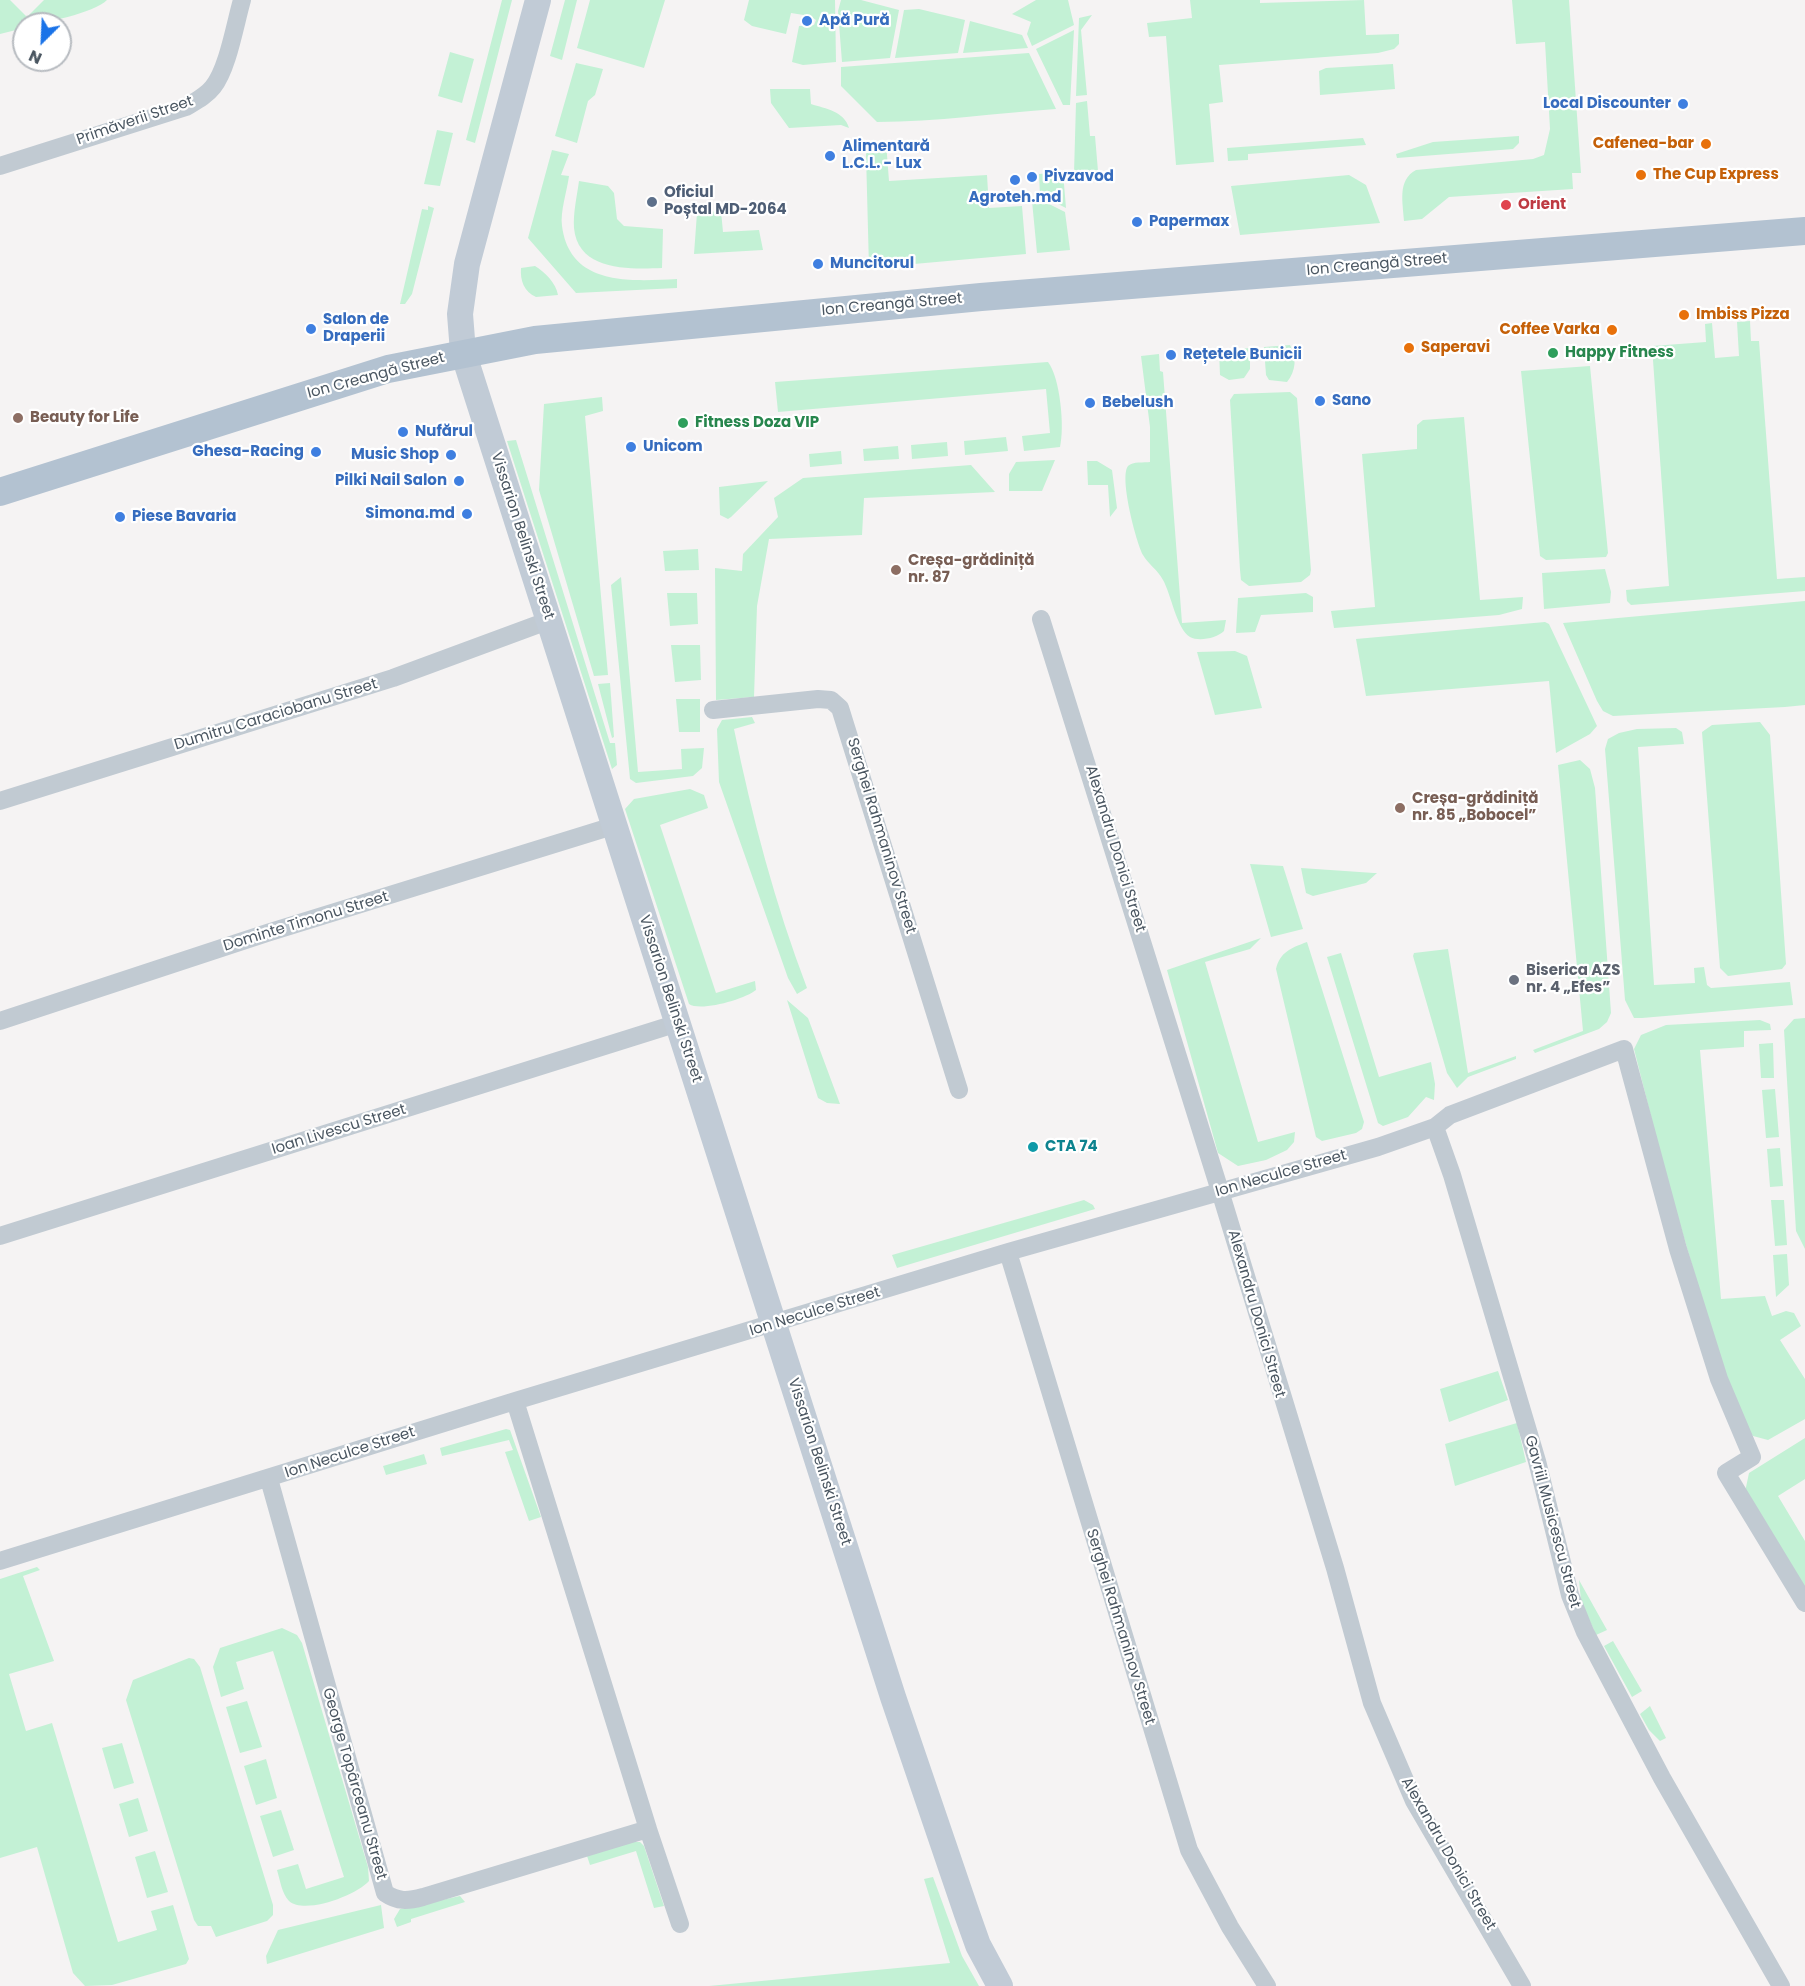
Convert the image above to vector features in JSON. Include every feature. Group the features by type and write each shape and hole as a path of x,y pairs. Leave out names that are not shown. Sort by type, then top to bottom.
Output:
{"main road":[{"name":"Vissarion Belinski Street","path":"538,0 467,264 460,314 463,352 893,1697 978,1945 1000,1986"},
{"name":"Ion Creangă Street","path":"0,492 378,372 463,352 535,340 718,321 1805,231"}],"street":[{"name":"Primăverii Street","path":"0,166 186,107 204,97 215,85 222,70 242,0"},
{"name":"Alexandru Donici Street","path":"1041,619 1220,1191 1335,1568 1372,1703 1414,1801 1522,1986"},
{"name":"Dumitru Caraciobanu Street","path":"0,801 393,678 550,620"},
{"name":"Serghei Rahmaninov Street","path":"713,710 818,699 831,700 840,708 959,1090"},
{"name":"Dominte Timonu Street","path":"0,1021 267,933 614,826"},
{"name":"Ioan Livescu Street","path":"0,1236 678,1023"},
{"name":"Ion Neculce Street","path":"0,1561 515,1401 1008,1252 1356,1154 1435,1127 1450,1115 1624,1049 1678,1250 1719,1379 1752,1457 1726,1473 1805,1603"},
{"name":"Gavriil Musicescu Street","path":"1435,1127 1452,1175 1537,1461 1570,1595 1585,1632 1662,1778 1782,1986"},
{"name":"Serghei Rahmaninov Street","path":"1008,1252 1185,1841 1202,1878 1268,1986"},
{"path":"515,1401 680,1924"},
{"name":"George Topârceanu Street","path":"269,1479 385,1893 394,1899 416,1899 648,1828"}],"green space":[{"path":"0,0 10,0 22,12 12,12 12,31 0,34"},
{"path":"44,0 107,0 72,15 72,12 32,12"},
{"path":"502,0 512,0 475,143 466,140"},
{"path":"565,0 577,0 562,60 550,56"},
{"path":"590,0 665,0 644,68 577,48"},
{"path":"749,0 835,0 836,62 803,65 792,62 799,26 814,25 816,20 810,16 791,13 786,34 752,26 744,20"},
{"path":"841,0 861,0 899,10 890,58 842,62 838,11"},
{"path":"1036,0 1068,0 1074,25 1032,46 1027,34 1031,22 1012,14"},
{"path":"1190,0 1260,0 1260,3 1364,0 1366,35 1399,34 1399,44 1394,49 1378,53 1219,65 1223,102 1209,104 1214,162 1176,165 1166,36 1149,37 1147,23 1192,18"},
{"path":"1512,0 1569,0 1581,173 1572,173 1573,189 1449,197 1422,219 1404,221 1402,192 1406,180 1416,170 1533,159 1544,155 1550,129 1545,42 1516,44"},
{"path":"919,9 965,20 958,53 895,58 904,10"},
{"path":"1092,15 1081,30 1087,95 1076,96 1079,18"},
{"path":"970,21 1022,35 1028,48 963,53"},
{"path":"1074,30 1070,105 1063,105 1036,49"},
{"path":"450,52 474,59 462,103 438,96"},
{"path":"1029,53 1056,109 944,119 877,122 841,86 841,67"},
{"path":"576,63 603,69 595,95 588,101 577,143 555,136"},
{"path":"1393,64 1395,89 1320,95 1319,71 1326,68"},
{"path":"770,89 810,89 811,104 839,114 847,122 849,128 841,125 789,128 771,103"},
{"path":"1087,101 1090,136 1095,136 1098,171 1074,173 1076,103"},
{"path":"437,130 453,133 440,186 424,184"},
{"path":"1519,136 1519,143 1513,149 1397,158 1396,154 1433,142"},
{"path":"1363,138 1366,145 1248,154 1248,160 1228,161 1227,148"},
{"path":"886,142 889,181 987,175 989,208 1022,206 1026,254 869,268 866,154 871,145"},
{"path":"552,150 569,154 561,175 569,176 562,226 567,246 577,260 590,270 606,276 641,280 677,279 677,288 576,293 528,238"},
{"path":"1063,172 1066,208 1040,195 1039,174"},
{"path":"1349,175 1366,185 1380,223 1240,235 1231,186"},
{"path":"579,181 608,186 614,193 617,219 624,226 663,229 662,268 608,265 585,253 578,242 574,228"},
{"path":"1041,200 1065,212 1070,250 1037,253 1032,201"},
{"path":"428,206 434,208 412,294 405,304 400,304 422,209 428,210"},
{"path":"721,211 723,232 759,230 763,250 694,254 697,213"},
{"path":"535,266 550,278 558,295 536,297 526,289 521,277 521,268"},
{"path":"1750,321 1751,341 1759,341 1777,579 1805,577 1805,591 1631,605 1627,601 1626,590 1669,586 1652,346 1706,342 1705,324 1712,323 1715,358 1739,356 1737,322"},
{"path":"1290,345 1294,354 1294,364 1290,378 1287,382 1269,380 1266,375 1264,347"},
{"path":"1250,348 1250,369 1244,378 1229,380 1220,375 1219,351"},
{"path":"1159,354 1160,371 1163,372 1182,623 1226,620 1224,631 1208,638 1190,637 1181,627 1163,580 1140,548 1127,496 1128,466 1150,462 1150,427 1141,356"},
{"path":"1048,362 1056,379 1060,403 1062,427 1060,447 1024,451 1022,436 1050,433 1046,389 778,412 775,382"},
{"path":"1590,366 1608,553 1606,557 1546,560 1540,556 1521,371"},
{"path":"1290,392 1297,398 1310,575 1301,582 1249,586 1241,580 1230,400 1234,394"},
{"path":"602,397 603,411 585,416 608,675 594,676 539,490 544,404"},
{"path":"1464,417 1480,600 1523,597 1522,609 1499,615 1334,628 1331,611 1375,607 1362,454 1417,449 1417,425 1423,420"},
{"path":"1006,437 1008,451 965,455 964,441"},
{"path":"516,440 610,743 615,743 617,765 612,769 507,441"},
{"path":"947,442 948,456 912,459 911,445"},
{"path":"898,446 899,459 864,461 863,449"},
{"path":"841,451 842,464 810,467 809,454"},
{"path":"1055,460 1042,491 1009,491 1009,474 1016,462"},
{"path":"1087,461 1097,461 1112,470 1117,508 1110,517 1108,485 1088,485"},
{"path":"971,465 995,492 864,498 862,535 769,539 757,606 754,697 716,700 715,568 742,571 743,554 778,517 774,498 803,478"},
{"path":"768,481 731,517 728,519 720,515 719,487"},
{"path":"698,549 699,570 665,571 663,551"},
{"path":"1605,569 1611,592 1610,603 1544,609 1542,573"},
{"path":"621,577 638,772 682,769 681,749 704,748 702,768 693,776 636,783 630,779 611,585"},
{"path":"667,593 697,593 698,624 670,626"},
{"path":"1306,593 1313,597 1313,612 1261,615 1255,632 1236,633 1238,598"},
{"path":"1805,601 1805,705 1785,707 1613,716 1603,711 1597,701 1563,623"},
{"path":"1545,622 1549,624 1597,726 1590,734 1556,753 1549,681 1366,696 1356,639"},
{"path":"671,645 700,645 701,680 675,682"},
{"path":"1235,651 1247,656 1262,708 1215,715 1197,652"},
{"path":"610,683 614,737 612,738 598,684"},
{"path":"676,699 700,699 700,732 679,732"},
{"path":"752,717 755,723 734,729 765,860 807,988 797,994 788,978 719,782 717,729 722,720"},
{"path":"1760,722 1770,735 1786,964 1782,969 1728,976 1720,968 1702,732 1712,725"},
{"path":"1676,728 1682,732 1684,744 1638,747 1654,985 1695,983 1694,968 1704,967 1707,985 1711,988 1790,982 1793,1005 1634,1018 1625,1000 1605,749 1608,739 1619,733 1637,729"},
{"path":"1580,760 1590,769 1595,788 1611,1013 1607,1022 1599,1029 1535,1053 1533,1050 1583,1031 1558,765"},
{"path":"690,789 704,795 708,808 660,825 716,993 755,981 756,990 733,1000 703,1006 689,1004 625,809 634,799"},
{"path":"1250,864 1283,866 1303,929 1271,937"},
{"path":"1301,868 1377,873 1366,883 1313,896 1306,893"},
{"path":"1261,938 1250,949 1205,962 1258,1142 1295,1132 1294,1142 1287,1150 1266,1160 1238,1166 1218,1153 1167,970"},
{"path":"1307,942 1364,1122 1362,1129 1356,1133 1322,1141 1316,1137 1276,969 1280,958 1287,951"},
{"path":"1448,949 1468,1073 1516,1056 1516,1059 1468,1077 1457,1088 1447,1073 1413,956 1414,953"},
{"path":"1341,953 1379,1077 1431,1062 1435,1084 1434,1100 1426,1097 1408,1117 1383,1126 1378,1123 1327,957"},
{"path":"787,1000 808,1018 840,1104 827,1103 818,1098"},
{"path":"1805,1018 1805,1249 1796,1231 1784,1030 1794,1019"},
{"path":"1760,1020 1770,1024 1771,1030 1744,1031 1744,1047 1700,1050 1721,1299 1765,1296 1772,1316 1786,1311 1794,1313 1801,1326 1780,1340 1805,1379 1805,1419 1768,1440 1753,1436 1743,1425 1727,1384 1667,1180 1634,1049 1641,1035 1666,1025"},
{"path":"1773,1043 1774,1078 1761,1078 1759,1044"},
{"path":"1775,1089 1779,1137 1766,1138 1762,1090"},
{"path":"1780,1148 1783,1186 1770,1187 1767,1149"},
{"path":"1084,1200 1093,1205 1095,1209 897,1268 892,1255"},
{"path":"1771,1200 1784,1200 1787,1245 1775,1246"},
{"path":"1787,1254 1789,1285 1776,1297 1773,1255"},
{"path":"1498,1371 1508,1400 1449,1422 1440,1389"},
{"path":"1517,1423 1526,1462 1455,1486 1445,1444"},
{"path":"506,1429 510,1430 541,1517 529,1521 505,1452 513,1450 509,1440 442,1456 440,1448"},
{"path":"1805,1438 1805,1479 1778,1496 1805,1541 1805,1594 1745,1492 1749,1473"},
{"path":"424,1454 427,1464 386,1475 383,1466"},
{"path":"37,1567 40,1570 23,1576 54,1661 9,1674 26,1731 52,1723 118,1942 157,1930 151,1911 173,1905 189,1959 186,1964 112,1985 85,1986 73,1973 37,1847 0,1858 0,1579"},
{"path":"1579,1580 1607,1630 1596,1635 1581,1601"},
{"path":"282,1628 297,1635 302,1643 368,1867 369,1881 363,1886 343,1897 318,1905 297,1905 289,1901 283,1891 277,1870 298,1864 306,1889 344,1877 273,1651 236,1662 244,1689 221,1697 213,1667 220,1648"},
{"path":"1613,1641 1642,1691 1632,1697 1604,1646"},
{"path":"189,1658 194,1659 200,1667 273,1905 273,1915 267,1921 216,1937 211,1926 198,1926 194,1920 126,1700 133,1680"},
{"path":"247,1701 262,1747 240,1753 226,1707"},
{"path":"1650,1706 1666,1738 1660,1741 1649,1730 1640,1714"},
{"path":"122,1743 134,1783 114,1789 102,1748"},
{"path":"266,1759 277,1798 256,1805 244,1766"},
{"path":"138,1798 148,1831 129,1837 119,1804"},
{"path":"281,1810 294,1850 273,1857 260,1816"},
{"path":"640,1842 644,1846 664,1906 654,1908 636,1851 590,1865 587,1856"},
{"path":"155,1851 168,1892 147,1898 135,1857"},
{"path":"933,1877 962,1956 979,1986 709,1986 950,1963 924,1879"},
{"path":"460,1896 465,1902 411,1919 411,1922 397,1927 394,1919 400,1909"},
{"path":"381,1905 384,1928 267,1964 266,1956 278,1930"}],"place":[{"name":"Apă Pură","path":"807,21"},
{"name":"Local Discounter","path":"1683,104"},
{"name":"Cafenea-bar","path":"1706,144"},
{"name":"Alimentară L.C.L. - Lux","path":"830,156"},
{"name":"The Cup Express","path":"1641,175"},
{"name":"Pivzavod","path":"1032,177"},
{"name":"Agroteh.md","path":"1015,180"},
{"name":"Oficiul Poștal MD-2064","path":"652,202"},
{"name":"Orient","path":"1506,205"},
{"name":"Papermax","path":"1137,222"},
{"name":"Muncitorul","path":"818,264"},
{"name":"Imbiss Pizza","path":"1684,315"},
{"name":"Salon de Draperii","path":"311,329"},
{"name":"Coffee Varka","path":"1612,330"},
{"name":"Saperavi","path":"1409,348"},
{"name":"Happy Fitness","path":"1553,353"},
{"name":"Rețetele Bunicii","path":"1171,355"},
{"name":"Sano","path":"1320,401"},
{"name":"Bebelush","path":"1090,403"},
{"name":"Beauty for Life","path":"18,418"},
{"name":"Fitness Doza VIP","path":"683,423"},
{"name":"Nufărul","path":"403,432"},
{"name":"Unicom","path":"631,447"},
{"name":"Ghesa-Racing","path":"316,452"},
{"name":"Music Shop","path":"451,455"},
{"name":"Pilki Nail Salon","path":"459,481"},
{"name":"Simona.md","path":"467,514"},
{"name":"Piese Bavaria","path":"120,517"},
{"name":"Creșa-grădiniță nr. 87","path":"896,570"},
{"name":"Creșa-grădiniță nr. 85 „Bobocel”","path":"1400,808"},
{"name":"Biserica AZS nr. 4 „Efes”","path":"1514,980"},
{"name":"CTA 74","path":"1033,1147"}]}
